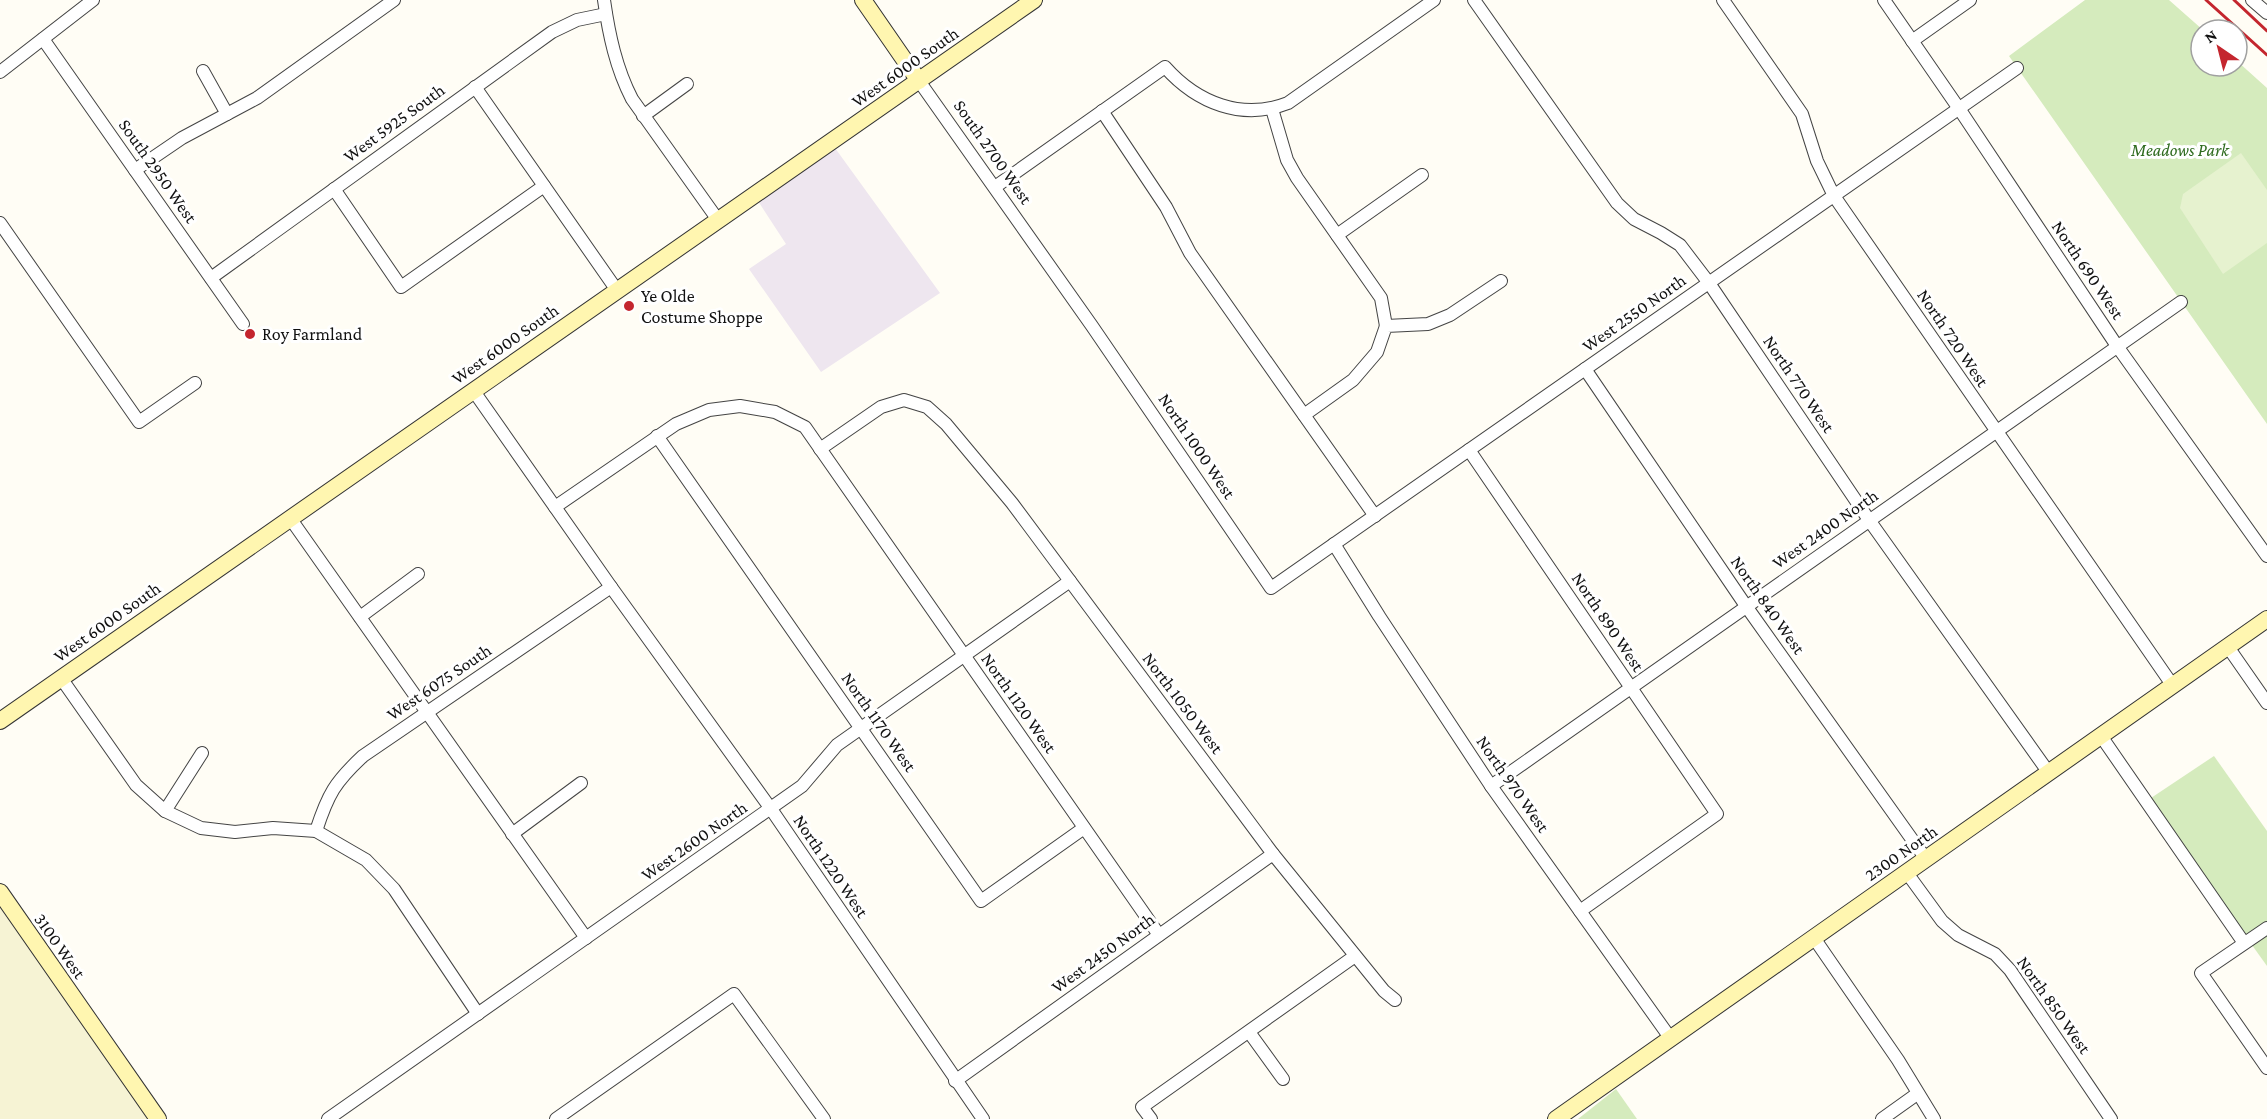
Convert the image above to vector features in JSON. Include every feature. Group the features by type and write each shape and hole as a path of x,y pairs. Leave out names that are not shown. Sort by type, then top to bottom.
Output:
{"street":[{"path":"0,72 93,0"},
{"path":"135,170 182,138 257,98 394,0"},
{"path":"604,0 621,78 643,116 718,219"},
{"name":"South 2700 West","path":"863,0 1092,326"},
{"name":"West 6000 South","path":"0,721 1034,0"},
{"path":"995,187 1165,67 1179,84 1206,100 1230,110 1272,110 1288,103 1434,0"},
{"name":"North 770 West","path":"1474,0 1617,203 1634,219 1680,245 1709,283 1869,520 2049,772"},
{"name":"North 720 West","path":"1723,0 1802,114 1817,161 1834,196 1995,432 2173,686"},
{"name":"North 690 West","path":"1884,0 2117,346 2267,556"},
{"path":"1912,41 1970,0"},
{"path":"2252,0 2267,13"},
{"name":"West 5925 South","path":"211,278 552,32 577,20 606,14"},
{"name":"South 2950 West","path":"43,39 243,324"},
{"name":"West 2550 North","path":"1271,588 2017,68"},
{"path":"203,71 226,114"},
{"path":"643,116 687,84"},
{"path":"475,87 616,290"},
{"path":"1272,110 1287,160 1297,178 1381,298 1386,326 1377,352 1353,380 1304,415"},
{"path":"1102,111 1166,207 1190,253 1375,516"},
{"path":"1337,235 1422,175"},
{"path":"334,189 401,287 544,186"},
{"path":"0,223 139,422 195,383"},
{"path":"1386,326 1428,324 1450,315 1501,281"},
{"name":"West 2400 North","path":"1491,786 2181,302"},
{"name":"North 1000 West","path":"1092,326 1271,588"},
{"name":"North 840 West","path":"1585,369 1746,606 1926,859"},
{"name":"North 1220 West","path":"473,390 771,809 983,1119"},
{"name":"North 1050 West","path":"820,449 881,407 904,400 927,407 946,424 1012,503 1273,854 1384,991 1395,1000"},
{"name":"North 1120 West","path":"657,436 676,424 709,410 740,406 775,412 805,427 1159,935"},
{"path":"555,507 657,436"},
{"name":"North 1170 West","path":"657,436 981,901 1084,828"},
{"name":"North 890 West","path":"1469,450 1717,814 1580,910"},
{"path":"290,518 586,938"},
{"name":"North 970 West","path":"1334,544 1491,786 1671,1039"},
{"path":"360,617 418,574"},
{"name":"West 2600 North","path":"328,1119 771,809 802,786 837,745 1070,581"},
{"name":"West 6075 South","path":"316,831 327,796 341,776 363,756 611,587"},
{"name":"2300 North","path":"1561,1118 2267,619"},
{"path":"2228,647 2267,703"},
{"path":"61,678 136,785 165,811 201,828 235,832 273,828 316,831 366,860 394,889 478,1014"},
{"path":"2101,736 2244,943"},
{"path":"165,811 202,753"},
{"path":"512,834 581,783"},
{"name":"West 2450 North","path":"955,1081 1273,854"},
{"name":"North 850 West","path":"1907,873 1942,921 1958,935 1995,954 2010,970 2112,1119"},
{"name":"3100 West","path":"0,892 158,1119"},
{"path":"2267,928 2201,973 2267,1068"},
{"path":"1814,938 1898,1060 1934,1119"},
{"path":"1150,1119 1143,1107 1355,956"},
{"path":"556,1119 734,994 824,1119"},
{"path":"1249,1032 1283,1079"},
{"path":"1882,1119 1917,1094"}],"shaded area":[{"path":"835,148 940,293 821,372 749,269 786,244 758,201"},
{"path":"0,907 148,1119 0,1119"}],"green space":[{"name":"Meadows Park","path":"2085,0 2169,0 2189,18 2189,78 2249,78 2249,72 2267,88 2267,424 2009,56"},
{"path":"2241,153 2267,190 2267,243 2223,274 2180,208 2183,194"},
{"path":"2214,756 2267,831 2267,966 2148,800"},
{"path":"1616,1089 1637,1119 1578,1119"}],"railway":[{"path":"2206,0 2267,55"},
{"path":"2234,0 2267,31"}],"place":[{"name":"Ye Olde Costume Shoppe","path":"629,306"},
{"name":"Roy Farmland","path":"250,334"}]}
